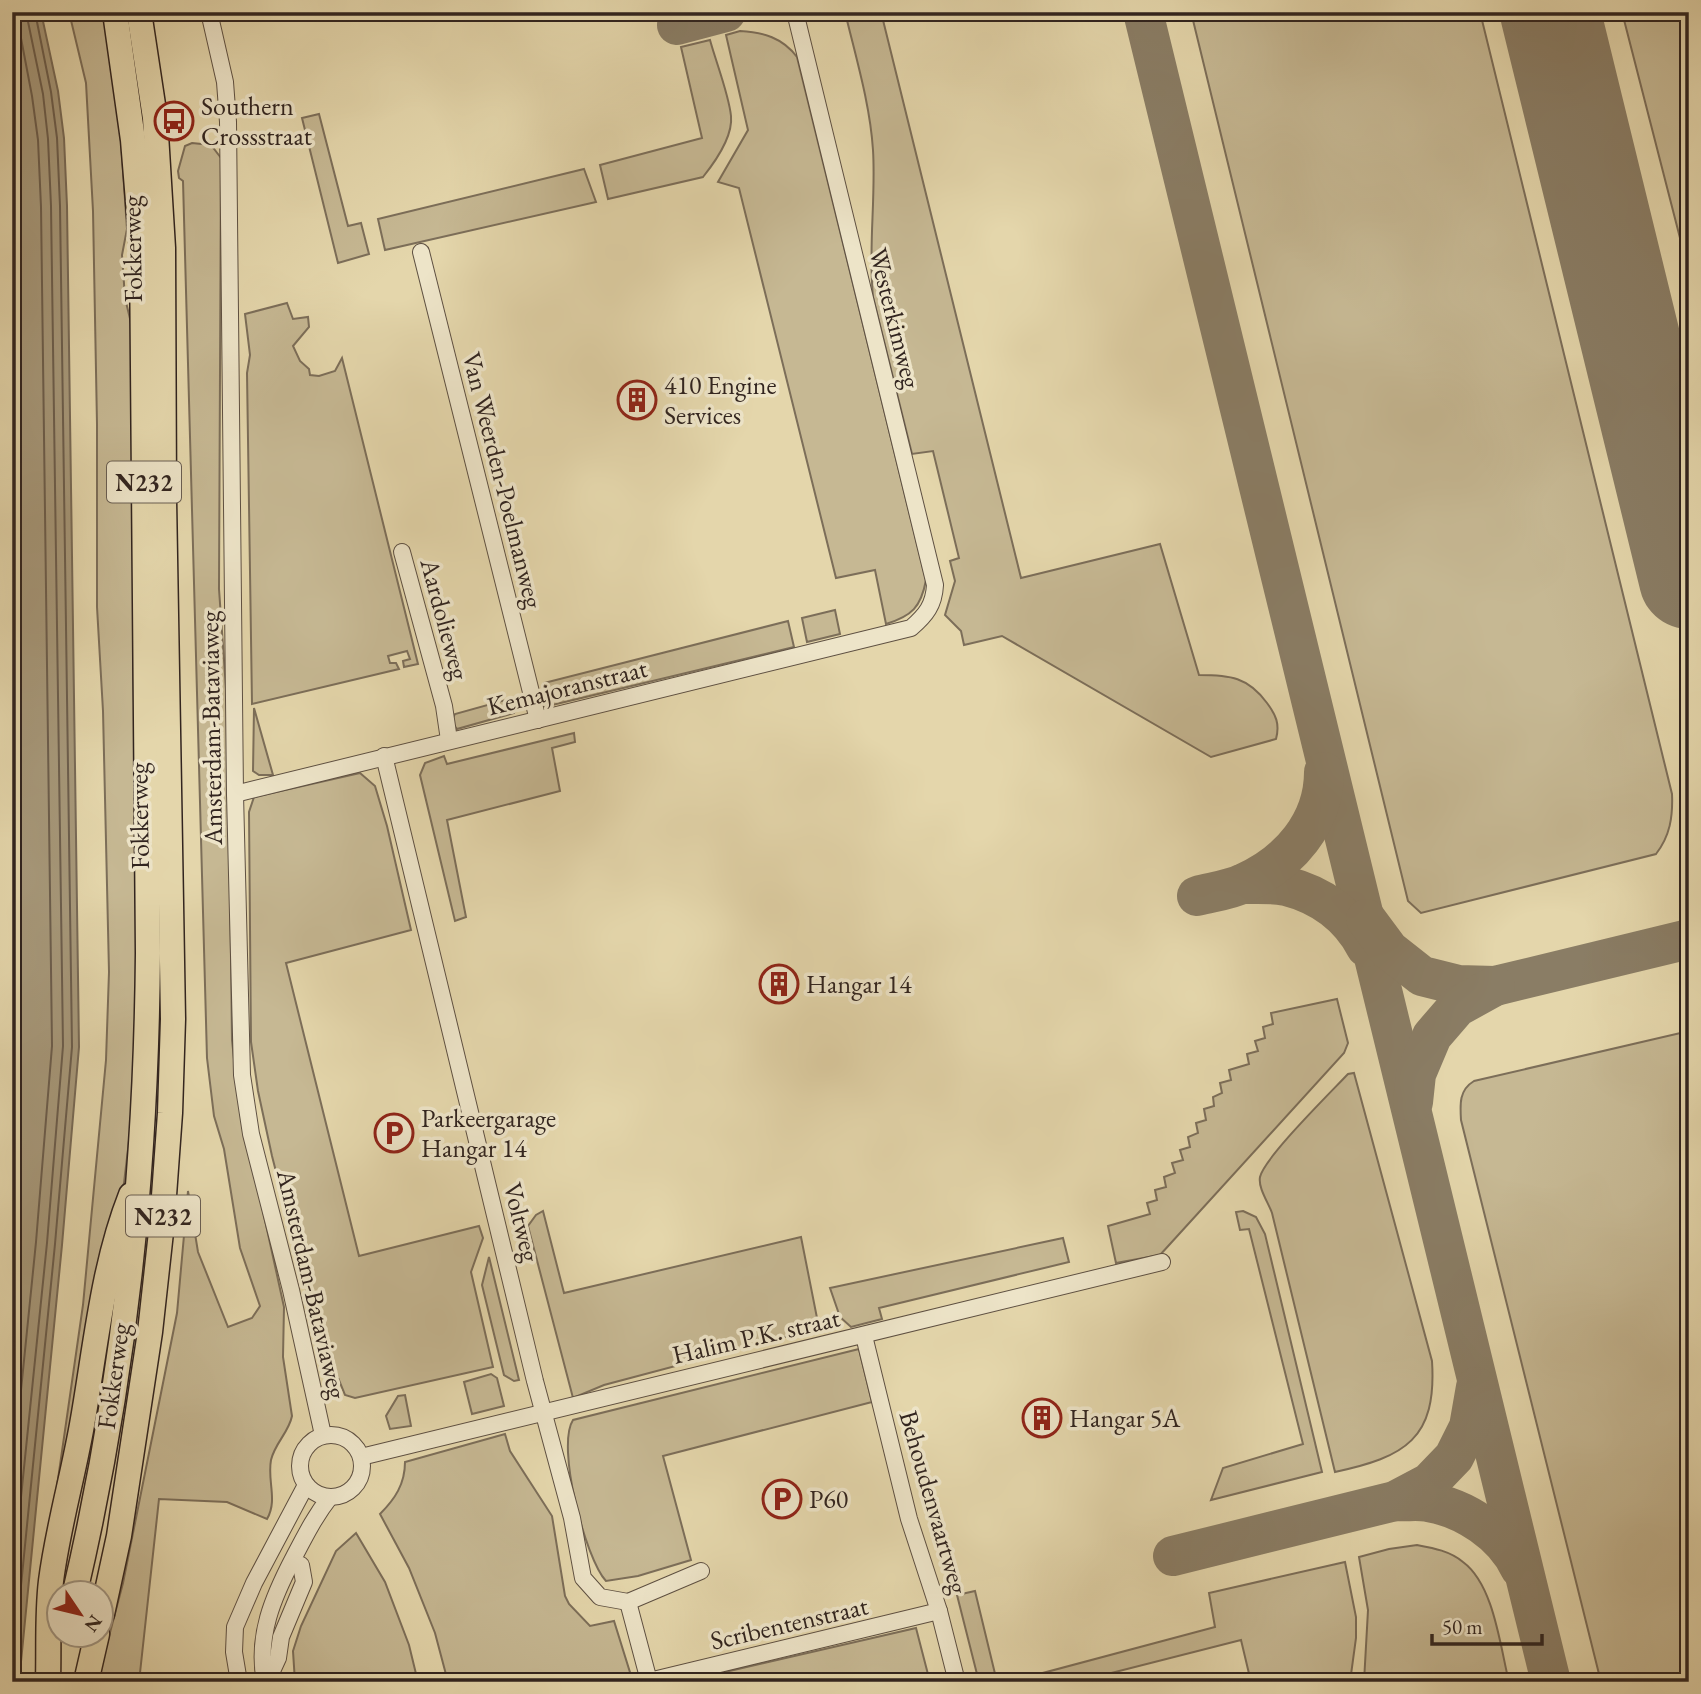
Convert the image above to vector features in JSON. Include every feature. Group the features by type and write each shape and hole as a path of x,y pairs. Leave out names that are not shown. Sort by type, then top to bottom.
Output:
{"main road":[{"name":"Fokkerweg","path":"78,1578 113,1406 134,1254 147,1067 142,250 133,140 115,12"},
{"name":"Fokkerweg","path":"110,1578 119,1536 150,1332 162,1223 173,1019 164,499 163,248 155,118 139,12"},
{"name":"N232","path":"51,1682 49,1605 55,1554 79,1442 104,1293 118,1229 141,1172"},
{"name":"N232","path":"51,1682 61,1648"},
{"path":"86,1682 94,1648"}],"street":[{"name":"Amsterdam-Bataviaweg","path":"209,12 225,82 228,122 235,794 242,1075 251,1134 323,1435"},
{"name":"Westerkimweg","path":"795,12 935,585 934,599 927,615 911,628"},
{"name":"Van Weerden-Poelmanweg","path":"421,252 538,720"},
{"name":"Aardolieweg","path":"402,552 444,706 449,740"},
{"name":"Kemajoranstraat","path":"235,794 911,628"},
{"name":"Voltweg","path":"383,756 572,1518 583,1578 600,1597 628,1602"},
{"name":"Halim P.K. straat","path":"361,1457 1162,1262"},
{"name":"Behoudenvaartweg","path":"864,1336 909,1519 939,1611 957,1682"},
{"path":"323,1435 346,1438 356,1446 361,1457 359,1480 352,1489 342,1495 330,1497 317,1494 302,1478 300,1460 304,1449 323,1435"},
{"path":"239,1682 234,1653 235,1627 254,1583 306,1485"},
{"path":"266,1682 262,1649 275,1594 314,1517 330,1497"},
{"path":"266,1682 278,1658 281,1637 304,1583 299,1547"},
{"path":"265,1628 286,1599 301,1565"},
{"path":"649,1681 628,1602 701,1571"},
{"name":"Scribentenstraat","path":"649,1681 939,1611"}],"shaded area":[{"path":"69,12 106,12 118,98 127,229 122,255 125,298 133,331 133,651 139,972 130,1132 124,1183 94,1304 52,1521 83,1305 106,1060 109,972 103,711 97,607 93,211 86,83"},
{"path":"845,12 881,12 1021,578 1160,544 1199,675 1238,679 1253,688 1275,716 1278,729 1276,739 1211,757 1002,636 964,645 961,631 945,615 955,581 950,561 959,558 933,451 912,454 873,297 871,260 874,168 871,133 862,81"},
{"path":"1191,12 1480,12 1672,794 1670,826 1656,854 1421,913 1408,901"},
{"path":"1622,12 1689,12 1689,273"},
{"path":"740,31 772,37 797,57 926,580 914,609 903,618 886,624 875,570 836,578 739,188 718,182 748,130 726,35"},
{"path":"710,40 731,116 729,132 718,156 703,177 608,199 600,165 702,138 681,47"},
{"path":"319,114 348,226 361,223 369,254 338,263 302,118"},
{"path":"192,143 211,145 221,158 219,589 228,717 232,1040 238,1097 284,1307 283,1357 292,1416 271,1460 272,1505 267,1519 227,1502 159,1499 139,1682 97,1682 106,1648 116,1648 116,1610 177,1313 188,1191 198,1252 228,1327 252,1318 260,1306 240,1248 224,1149 214,1116 207,1058 183,181 179,178 178,171 185,146"},
{"path":"584,169 596,202 385,250 378,219"},
{"path":"287,303 293,319 308,317 309,327 293,346 300,361 309,369 310,375 319,376 335,371 342,358 418,664 404,667 403,661 410,659 407,651 388,656 390,663 396,663 399,669 252,704 247,373 250,355 245,314"},
{"path":"835,610 840,634 807,642 802,618"},
{"path":"788,621 794,647 544,707 544,683"},
{"path":"520,696 514,713 457,729 451,721 455,714"},
{"path":"254,708 273,775 259,775 253,771"},
{"path":"574,733 575,742 552,748 560,791 447,820 466,917 455,921 420,775 425,763 444,756 447,764"},
{"path":"360,773 375,786 411,930 286,963 359,1256 479,1226 483,1238 471,1272 493,1367 355,1398 345,1395 318,1336 258,1091 251,1042 249,812 254,797"},
{"path":"1337,999 1348,1043 1344,1053 1160,1255 1116,1263 1108,1226 1150,1214 1147,1203 1157,1200 1155,1190 1166,1187 1164,1177 1175,1173 1172,1163 1183,1160 1180,1150 1190,1147 1188,1137 1198,1133 1196,1123 1206,1120 1204,1109 1214,1106 1213,1097 1222,1093 1220,1083 1231,1080 1229,1070 1249,1064 1247,1054 1258,1051 1255,1041 1265,1038 1263,1027 1273,1024 1271,1013"},
{"path":"1689,1031 1689,1682 1601,1682 1461,1120 1461,1103 1463,1093 1474,1081"},
{"path":"1354,1073 1432,1361 1432,1388 1429,1409 1412,1440 1398,1451 1380,1459 1335,1472 1272,1213 1262,1190 1260,1177 1285,1141 1348,1074"},
{"path":"543,1211 564,1293 801,1237 819,1328 604,1385 573,1398 528,1226 536,1215"},
{"path":"1243,1211 1256,1217 1265,1234 1322,1472 1211,1500 1223,1468 1303,1444 1249,1229 1240,1230 1236,1212"},
{"path":"1063,1238 1069,1262 879,1308 882,1319 851,1327 840,1317 830,1288"},
{"path":"489,1257 519,1380 514,1381 504,1375 482,1285"},
{"path":"859,1349 872,1402 663,1456 691,1560 638,1576 606,1581 590,1550 575,1502 568,1453 573,1420"},
{"path":"491,1374 497,1378 504,1406 472,1414 464,1382"},
{"path":"405,1395 411,1426 390,1429 386,1416 398,1396"},
{"path":"505,1434 510,1451 552,1516 565,1596 569,1604 590,1626 614,1621 633,1682 448,1682 435,1633 409,1568 380,1514 398,1491 405,1462"},
{"path":"356,1533 385,1582 409,1645 418,1682 295,1682 293,1651 301,1626 336,1551"},
{"path":"1417,1545 1453,1555 1474,1572 1489,1601 1509,1682 1364,1682 1368,1610 1359,1557"},
{"path":"1345,1562 1356,1617 1350,1682 1251,1682 1241,1640 1076,1682 1009,1682 1215,1627 1209,1593"},
{"path":"975,1591 997,1682 979,1682 957,1595"},
{"path":"916,1628 930,1682 682,1682"}],"water":[{"path":"12,12 41,12 58,91 64,138 79,1047 19,1682 12,1682"}],"taxiway":[{"path":"677,25 726,12"},
{"path":"1143,12 1551,1682"},
{"path":"1197,896 1244,883 1260,875 1289,853 1311,824 1318,808 1324,772"},
{"path":"1243,884 1281,885 1311,895 1342,916 1366,947"},
{"path":"1366,919 1389,950 1422,976 1458,985 1495,986 1689,939"},
{"path":"1413,1102 1416,1074 1432,1036 1457,1007 1495,986"},
{"path":"1173,1556 1395,1501 1429,1483 1454,1457 1469,1427 1476,1387"},
{"path":"1395,1501 1428,1502 1456,1510 1494,1534 1520,1568"}],"runway":[{"path":"1550,12 1689,579"}],"place":[{"name":"Southern Crossstraat","path":"174,121"},
{"name":"410 Engine Services","path":"637,400"},
{"name":"Hangar 14","path":"779,984"},
{"name":"Parkeergarage Hangar 14","path":"394,1133"},
{"name":"Hangar 5A","path":"1042,1418"},
{"name":"P60","path":"782,1499"}]}
